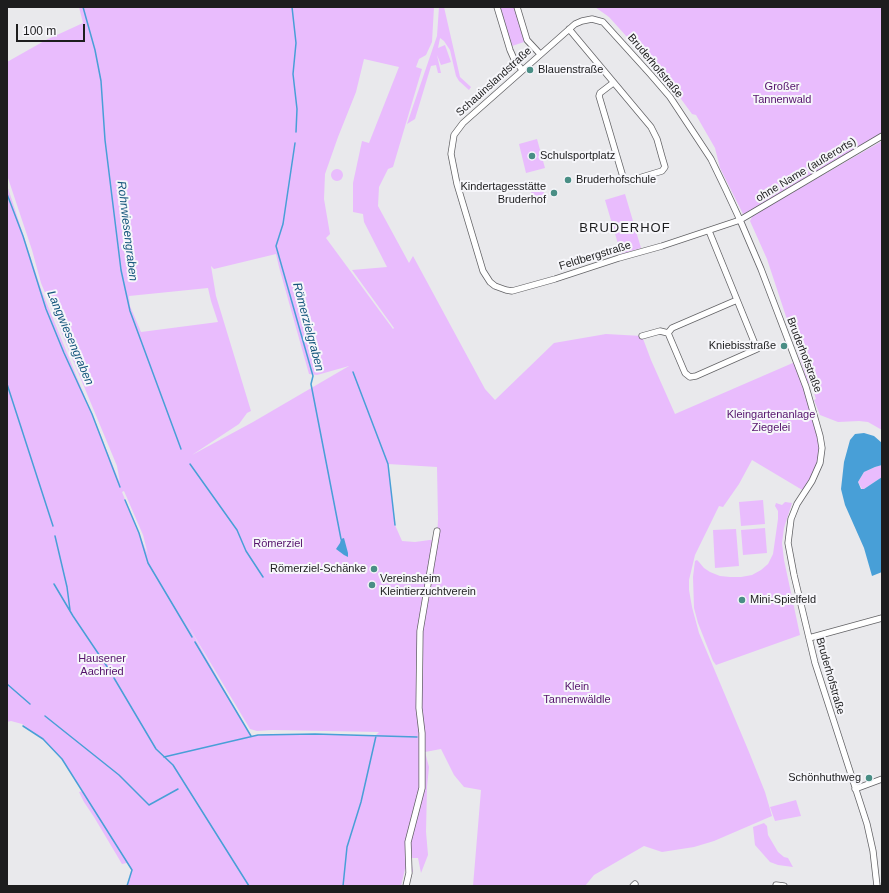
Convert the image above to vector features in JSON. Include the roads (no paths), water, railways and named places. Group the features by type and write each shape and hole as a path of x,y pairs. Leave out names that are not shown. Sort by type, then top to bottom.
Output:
{"street":[{"path":"497,7 512,55 522,70"},
{"path":"517,7 527,40 540,54"},
{"name":"Bruderhofstraße","path":"587,20 592,19 604,22 621,41 670,97 711,159 761,269 806,387 822,448 820,463 812,481 797,504 791,519 788,543 809,638 824,694 869,831 874,856 877,886"},
{"name":"Schauinslandstraße","path":"501,289 490,282 483,271 457,184 451,154 454,135 463,123 540,54 575,24 587,20"},
{"path":"569,29 651,127 657,139 664,167 662,171 629,180 623,177 599,96 600,92 613,83"},
{"name":"ohne Name (außerorts)","path":"740,220 882,136"},
{"name":"Feldbergstraße","path":"501,289 512,291 519,290 740,220"},
{"path":"668,333 685,373 690,377 696,376 757,349 709,231"},
{"path":"668,333 672,328 737,300"},
{"path":"642,336 660,331 668,333"},
{"path":"406,886 409,873 408,842 422,788 423,771 422,733 419,708 420,631 437,531"},
{"path":"809,638 882,618"},
{"path":"855,789 882,779"},
{"path":"776,885 784,886"}],"water":[{"path":"864,433 874,436 882,443 882,465 864,472 858,482 861,489 864,489 882,477 882,572 872,576 864,548 845,505 841,489 844,462 850,440 855,434"},
{"path":"344,538 348,557 336,549 341,539"}],"waterway":[{"name":"Rohrwiesengraben","path":"83,7 95,50 101,81 105,140 121,270 130,311 181,449"},
{"name":"Römerzielgraben","path":"292,7 296,43 293,74 297,109 296,132"},
{"name":"Römerzielgraben","path":"295,143 283,224 276,246 313,376 311,384 341,539"},
{"name":"Langwiesengraben","path":"7,194 23,236 46,309 92,414 120,487"},
{"path":"353,372 388,464 395,525"},
{"path":"7,384 53,526"},
{"path":"190,464 237,530 246,551 263,577"},
{"path":"125,500 139,533 148,563 192,637"},
{"path":"55,536 67,587 70,610"},
{"path":"54,584 73,616 110,671"},
{"path":"195,642 251,736"},
{"path":"114,678 156,749 173,765 249,886"},
{"path":"7,684 30,704"},
{"path":"45,716 119,775 149,805 178,789"},
{"path":"23,726 43,739 62,759 132,870 127,886"},
{"path":"164,757 258,735 315,734 417,737"},
{"path":"343,886 347,847 361,802 376,736"}],"place":[{"name":"Blauenstraße","path":"530,70"},
{"name":"Schulsportplatz","path":"532,156"},
{"name":"Bruderhofschule","path":"568,180"},
{"name":"Kindertagesstätte Bruderhof","path":"554,193"},
{"name":"Kniebisstraße","path":"784,346"},
{"name":"Römerziel-Schänke","path":"374,569"},
{"name":"Vereinsheim Kleintierzuchtverein","path":"372,585"},
{"name":"Mini-Spielfeld","path":"742,600"},
{"name":"Schönhuthweg","path":"869,778"}],"district":[{"name":"BRUDERHOF","path":"625,228"}],"park label":[{"name":"Großer Tannenwald","path":"782,93"},
{"name":"Kleingartenanlage Ziegelei","path":"771,421"},
{"name":"Römerziel","path":"278,544"},
{"name":"Hausener Aachried","path":"102,665"},
{"name":"Klein Tannenwäldle","path":"577,693"}]}
